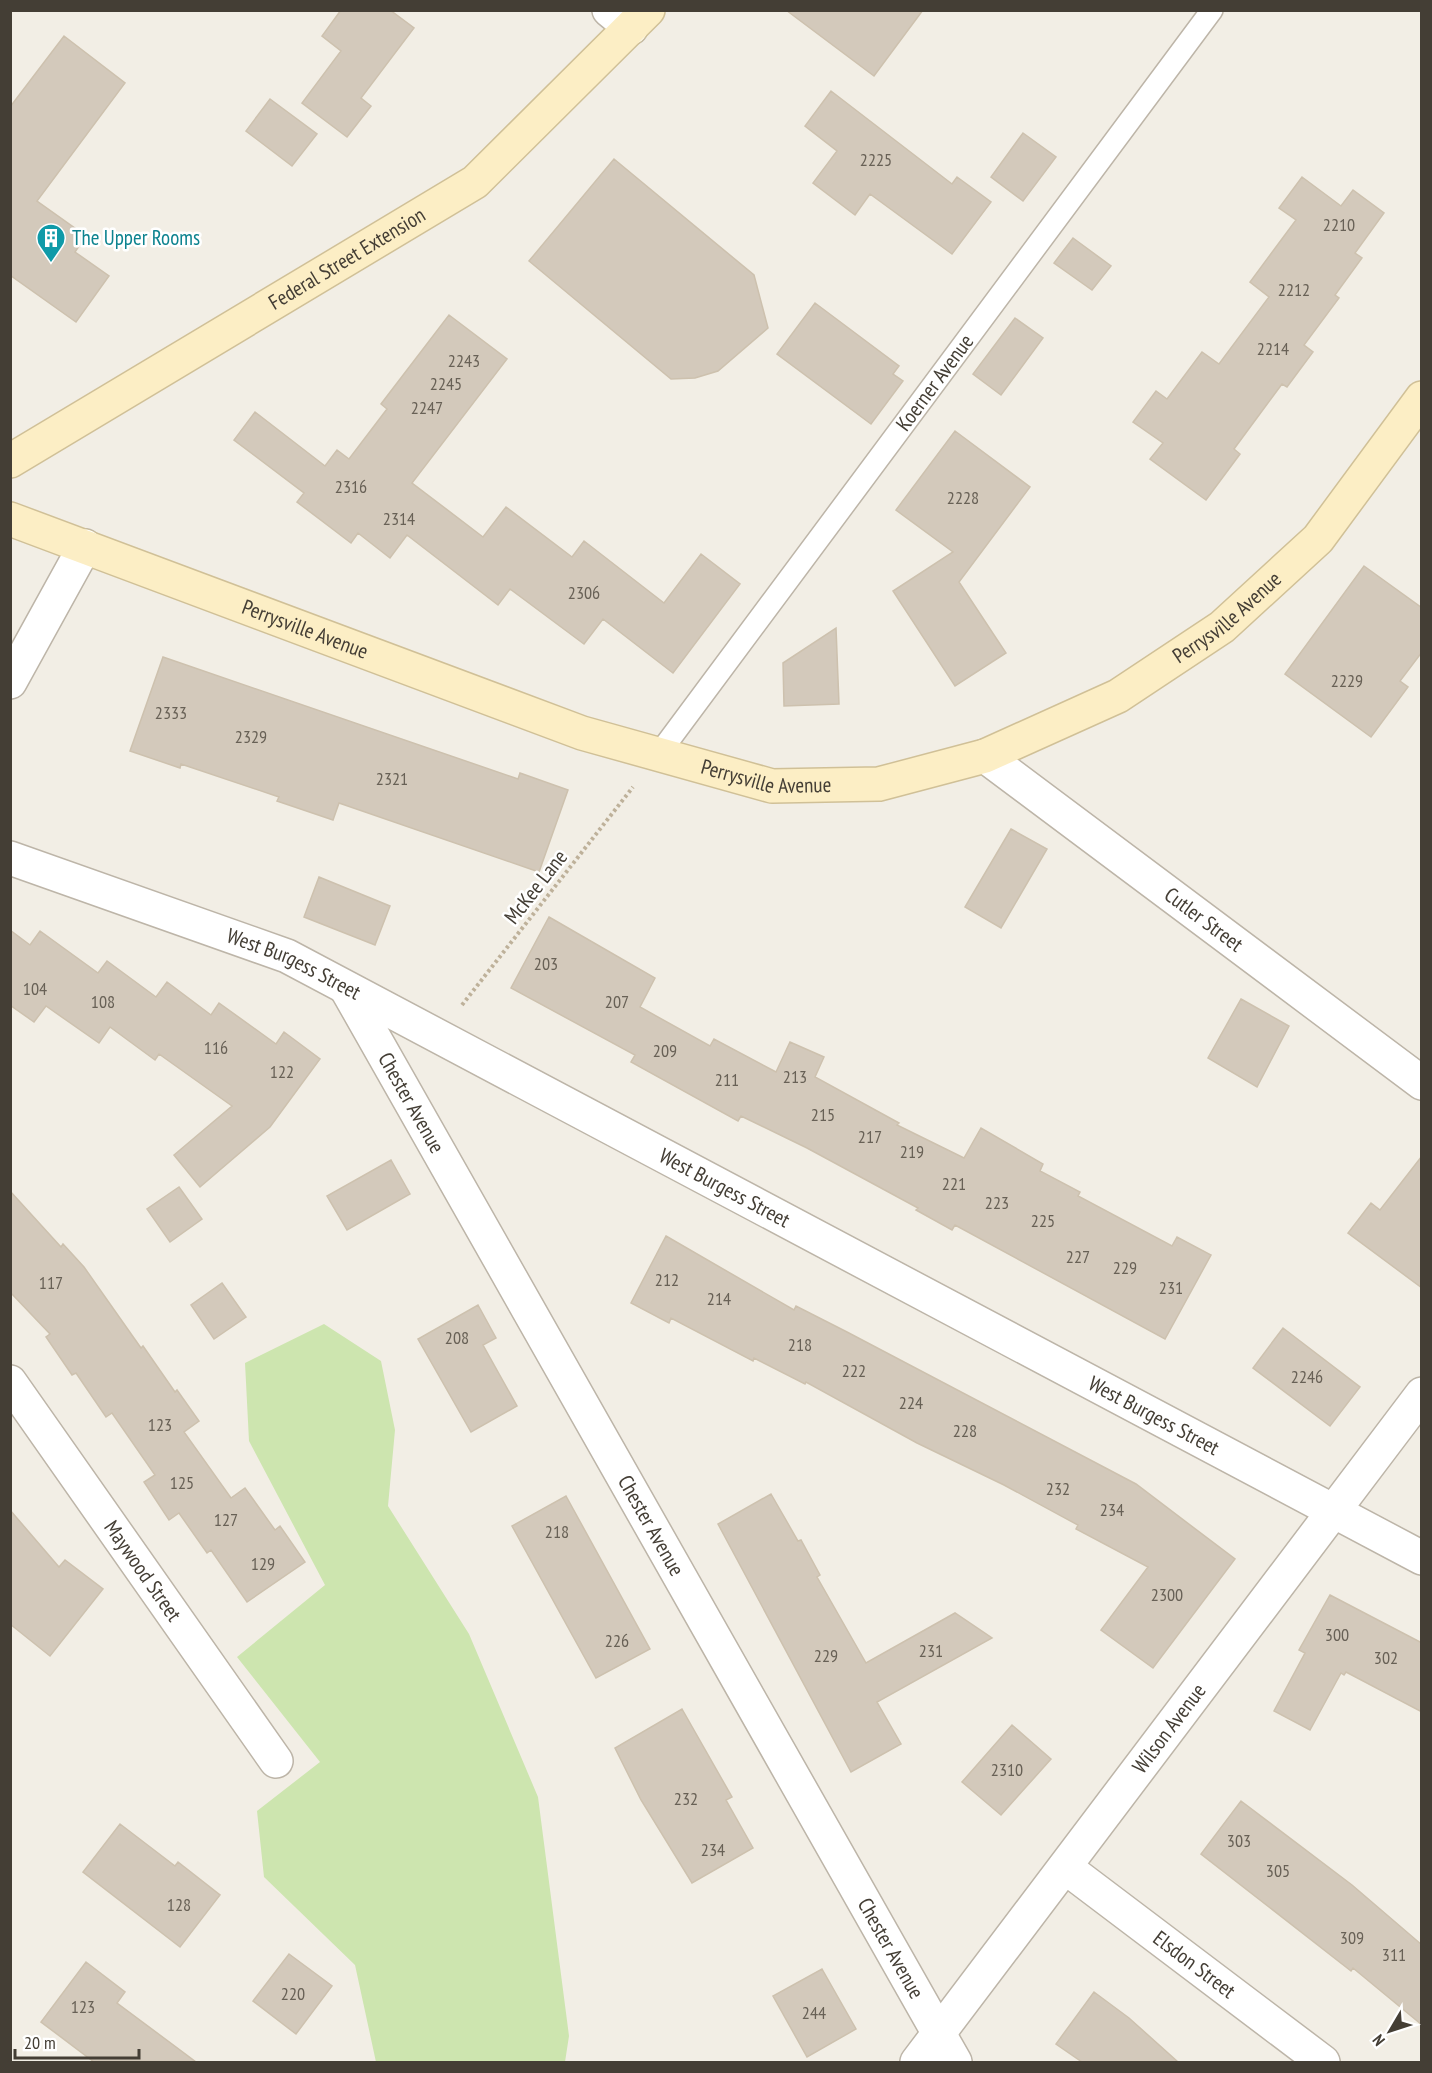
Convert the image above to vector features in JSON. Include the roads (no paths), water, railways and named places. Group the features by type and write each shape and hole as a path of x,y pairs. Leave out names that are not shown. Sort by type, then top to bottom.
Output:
{"street":[{"name":"Federal Street Extension","path":"10,461 475,182 629,16"},
{"name":"Perrysville Avenue","path":"10,519 582,733 772,786 879,784 986,756 1118,696 1222,627 1318,539 1422,398"},
{"path":"10,682 85,546"},
{"name":"Cutler Street","path":"986,756 1422,1083"},
{"name":"West Burgess Street","path":"10,858 287,956 1422,1558"},
{"name":"Chester Avenue","path":"346,988 955,2062"},
{"name":"Maywood Street","path":"10,1382 276,1761"},
{"name":"Wilson Avenue","path":"918,2062 1422,1394"},
{"name":"Elsdon Street","path":"1065,1867 1323,2062"}],"lane":[{"name":"Koerner Avenue","path":"658,755 1212,10"}],"place":[{"name":"The Upper Rooms","path":"51,264"}]}
